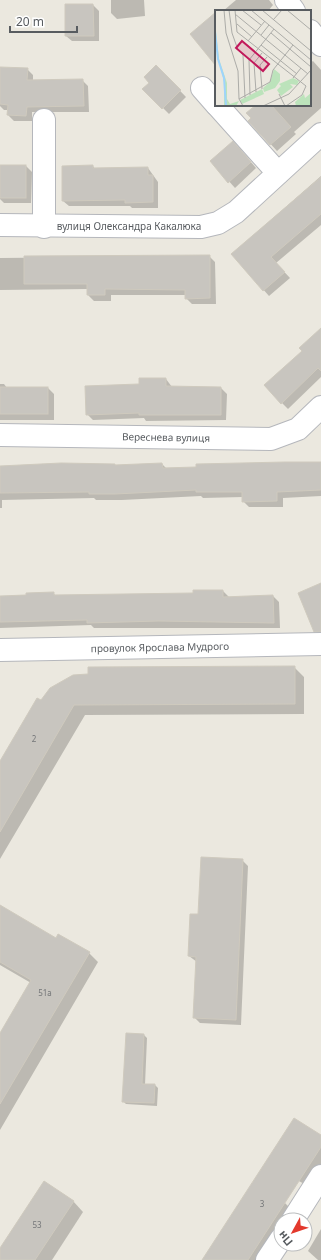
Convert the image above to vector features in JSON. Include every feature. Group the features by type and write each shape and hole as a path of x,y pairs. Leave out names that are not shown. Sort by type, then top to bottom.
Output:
{"street":[{"path":"286,0 293,10"},
{"path":"311,32 321,45"},
{"path":"202,88 215,104"},
{"path":"217,106 278,173"},
{"path":"44,120 44,227"},
{"name":"вулиця Олександра Какалюка","path":"0,225 44,227 201,227 218,223 236,212 321,134"},
{"name":"Вереснева вулиця","path":"0,435 271,439 298,429 321,407"},
{"name":"провулок Ярослава Мудрого","path":"0,650 321,644"},
{"path":"298,1212 321,1176"}],"building":[{"path":"65,4 93,4 94,36 65,36"},
{"path":"215,13 215,65 190,34"},
{"path":"156,65 181,90 162,109 142,89 149,83 144,77"},
{"path":"0,67 28,68 27,80 83,79 84,106 27,107 26,116 7,115 8,105 0,104"},
{"path":"255,106 272,106 291,127 270,145 248,121 251,118 246,113"},
{"path":"233,141 251,162 228,183 210,161"},
{"path":"0,165 26,165 26,198 0,198"},
{"path":"93,165 93,168 148,167 148,175 153,175 153,202 125,203 125,200 62,201 62,166"},
{"path":"321,177 321,214 271,257 285,272 263,291 231,254"},
{"path":"210,255 210,298 185,299 185,290 105,289 105,295 87,295 87,284 24,284 24,256"},
{"path":"321,328 321,371 318,368 281,404 264,385 302,351 299,348"},
{"path":"139,378 166,378 166,386 221,387 221,415 139,415 139,413 86,415 85,386 139,384"},
{"path":"0,387 48,387 48,414 0,414"},
{"path":"321,462 321,490 277,492 277,501 242,502 242,492 196,492 196,490 115,494 89,494 89,492 0,493 0,466 61,463 115,465 162,463 163,468 196,467 196,464"},
{"path":"321,583 321,632 314,632 298,593"},
{"path":"193,590 223,590 223,597 273,595 274,623 159,621 87,623 87,620 0,622 0,596 54,592 54,595 193,593"},
{"path":"295,666 295,704 74,705 0,832 0,761 37,698 41,700 50,688 73,675 88,674 88,667"},
{"path":"201,857 243,859 236,1020 193,1018 196,957 188,956 190,914 198,914"},
{"path":"0,905 56,938 58,934 90,952 0,1104 0,1033 31,980 0,962"},
{"path":"126,1033 144,1034 142,1084 155,1084 154,1103 122,1102"},
{"path":"294,1118 321,1135 321,1147 279,1212 273,1212 273,1221 248,1260 202,1260"},
{"path":"44,1181 74,1201 35,1260 0,1260 0,1248"}]}
